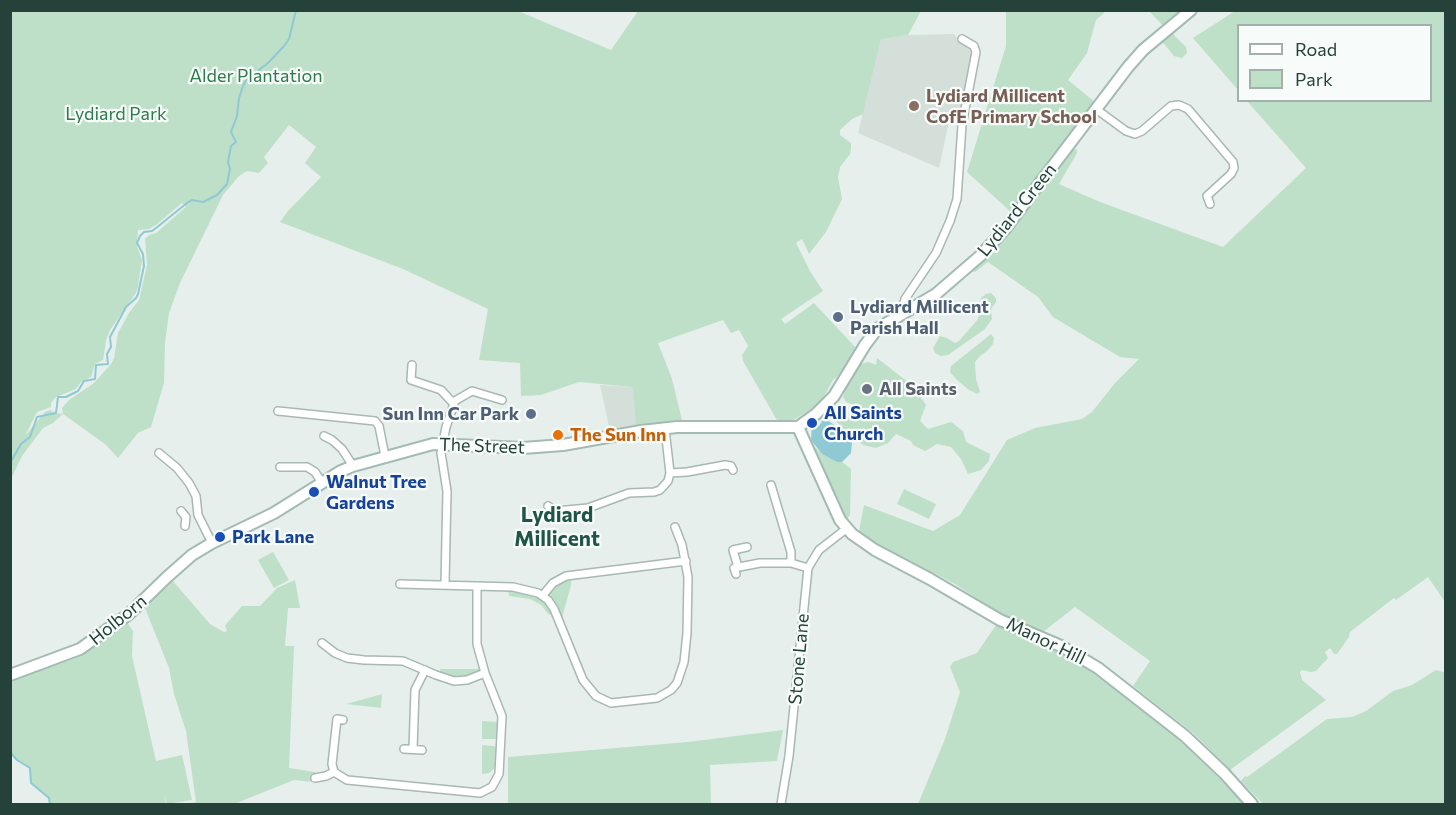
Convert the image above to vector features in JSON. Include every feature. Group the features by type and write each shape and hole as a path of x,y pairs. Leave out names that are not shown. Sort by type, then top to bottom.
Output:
{"street":[{"name":"Lydiard Green","path":"798,427 816,414 834,396 873,334 955,280 993,243 1143,50 1191,10"},
{"path":"906,313 903,307 905,298 932,261 957,199 962,125 976,52 974,46 962,39"},
{"path":"1096,109 1126,131 1135,134 1142,131 1178,101 1190,111 1233,162 1234,168 1231,174 1206,198"},
{"path":"412,365 411,380 441,390 453,402 454,408 442,443 441,457 447,498 445,584"},
{"path":"453,402 472,391 502,400"},
{"path":"278,411 375,421 380,426 385,456"},
{"name":"The Street","path":"212,543 274,513 353,466 411,448 442,443 523,448 563,445 665,429 704,426 798,427"},
{"path":"747,547 733,550 737,570 760,563 791,563 808,568 819,550 846,529 798,427"},
{"path":"546,516 550,508 559,512 592,507 629,493 657,492 666,485 670,473 665,429"},
{"path":"324,436 342,449 353,466"},
{"path":"159,453 177,468 189,483 196,496 198,515 212,543"},
{"path":"670,473 725,465 731,466 733,470"},
{"path":"280,467 307,467 315,472 322,483"},
{"path":"771,485 791,552 791,563"},
{"path":"185,526 184,514 198,515"},
{"path":"400,584 513,587 543,595 554,609 583,680 596,696 611,703 657,699 677,683 684,662 689,599 686,561 675,526"},
{"name":"Manor Hill","path":"846,529 875,550 996,617 1061,646 1098,668 1185,736 1231,780 1252,804"},
{"name":"Holborn","path":"10,675 80,649 129,614 178,567 212,543"},
{"path":"543,595 553,583 566,576 686,561"},
{"name":"Stone Lane","path":"781,804 789,756 808,568"},
{"path":"336,719 332,764 334,772 341,777 354,782 487,791 495,783 500,771 502,716 485,673 476,638 477,586"},
{"path":"322,643 335,653 347,658 403,661 454,681 467,680 485,673"},
{"path":"413,749 415,690 425,670"},
{"path":"404,749 422,750"},
{"path":"315,778 334,772"}],"shaded area":[{"name":"Lydiard Millicent CofE Primary School","path":"954,34 957,39 965,43 971,52 972,61 963,115 951,112 939,168 858,133 881,38"},
{"path":"600,385 634,387 636,427 610,431"}],"green space":[{"path":"11,11 518,11 611,50 638,11 921,11 908,35 881,39 863,114 852,119 840,130 840,135 851,143 850,154 840,167 838,177 842,199 826,232 809,254 802,239 796,243 823,291 781,319 785,324 814,303 857,349 833,380 822,400 790,422 778,422 743,361 742,355 748,346 739,330 731,333 723,320 658,343 672,379 682,420 636,427 633,387 579,382 541,395 521,396 520,363 479,360 488,309 403,269 280,222 321,177 305,163 316,147 289,125 264,157 268,163 259,173 247,171 239,176 223,195 180,283 169,313 165,343 164,383 151,427 138,433 118,458 105,444 63,414 43,428 22,456 11,479","holes":["182,203 186,207 156,233 145,239 147,265 139,300 118,333 111,364 94,383 69,400 62,408 63,414 50,410 45,412 25,436 37,412 51,407 56,397 76,389 81,382 91,377 95,364 103,360 110,330 136,293 138,286 142,260 137,246 138,230 149,229 156,225"]},
{"path":"1006,11 1106,11 1096,20 1087,53 1068,80 1096,103 1055,153 1012,213 967,172 1006,46"},
{"path":"1149,11 1184,11 1165,28"},
{"path":"1235,11 1445,11 1445,602 1428,577 1396,600 1394,598 1350,632 1337,654 1334,654 1330,648 1325,652 1328,658 1316,671 1302,670 1300,672 1302,680 1326,700 1230,770 1193,733 1133,686 1150,661 1075,607 1043,632 1001,615 955,584 885,551 863,537 859,531 864,505 933,531 960,515 1007,440 1035,428 1082,419 1092,412 1115,383 1139,359 1120,357 1053,317 1038,297 988,262 975,272 970,270 1071,148 1077,150 1077,153 1059,184 1100,202 1223,247 1306,168 1248,102 1432,102 1432,24 1237,24 1237,89 1193,38"},
{"path":"1173,34 1186,47 1187,53 1182,58 1174,56 1160,39 1164,35"},
{"path":"991,293 996,298 996,302 991,309 992,319 985,329 948,355 941,356 935,353 933,348 940,336 955,343 959,341 978,319 981,298"},
{"path":"991,334 994,338 993,344 975,362 976,379 980,392 977,394 956,379 950,372 951,366"},
{"path":"877,358 913,386 926,405 920,421 928,429 951,422 963,431 966,442 990,454 989,461 981,470 968,474 961,459 951,447 937,444 925,451 896,434 888,443 876,448 863,445 843,429 836,421 836,413 854,421 874,413 877,408 860,408 846,402 843,397 859,364 869,362 876,365"},
{"path":"807,439 822,454 837,462 842,462 851,469 850,515 847,519 814,460"},
{"path":"904,489 936,504 929,519 897,504"},
{"path":"273,552 289,580 274,588 258,560"},
{"path":"571,578 562,618 549,593 550,589 561,581"},
{"path":"172,580 210,624 224,632 227,631 225,626 227,623 242,606 260,606 277,588 295,580 300,608 288,608 285,646 294,646 289,768 315,772 313,782 294,780 234,804 187,804 196,802 186,731 174,694 169,668 145,608 157,592"},
{"path":"508,589 532,593 545,601 554,612 549,615 541,605 530,599 509,596"},
{"path":"127,622 133,631 132,656 156,761 182,755 192,800 167,804 164,795 166,804 50,804 49,798 31,783 30,768 11,753 11,681 79,657"},
{"path":"998,622 1078,657 1169,726 1244,804 918,804 945,739 960,692 950,667 953,662 977,653"},
{"path":"440,669 480,669 474,675 459,678 441,674"},
{"path":"1436,670 1445,671 1445,804 1263,804 1241,781 1327,719 1352,717 1366,711 1393,691 1412,685"},
{"path":"382,694 381,708 346,704 379,695"},
{"path":"482,721 499,722 498,736 495,739 482,739"},
{"path":"783,730 777,761 710,765 711,804 508,804 508,757 688,742"},
{"path":"482,745 494,746 498,750 497,766 489,773 482,774"}],"water":[{"path":"824,418 842,430 852,443 851,453 842,462 837,462 822,454 811,440 812,425 819,426"}],"waterway":[{"path":"10,463 21,444 30,437 37,417 56,413 58,397 66,397 78,391 84,381 95,379 96,365 108,364 110,337 126,307 138,294 144,266 143,254 137,243 140,236 144,232 152,231 192,200 203,202 217,195 227,184 231,146 236,142 231,132 243,86 246,80 268,63 289,39 296,10"},
{"path":"10,752 17,760 30,768 31,783 49,798 50,804"}],"place":[{"name":"Lydiard Millicent CofE Primary School","path":"914,106"},
{"name":"Lydiard Millicent Parish Hall","path":"838,317"},
{"name":"All Saints","path":"867,389"},
{"name":"Sun Inn Car Park","path":"531,414"},
{"name":"All Saints Church","path":"812,423"},
{"name":"The Sun Inn","path":"558,435"},
{"name":"Walnut Tree Gardens","path":"314,492"},
{"name":"Park Lane","path":"220,537"}],"district":[{"name":"Lydiard Millicent","path":"557,527"}],"park label":[{"name":"Alder Plantation","path":"256,76"},
{"name":"Lydiard Park","path":"116,114"}]}
